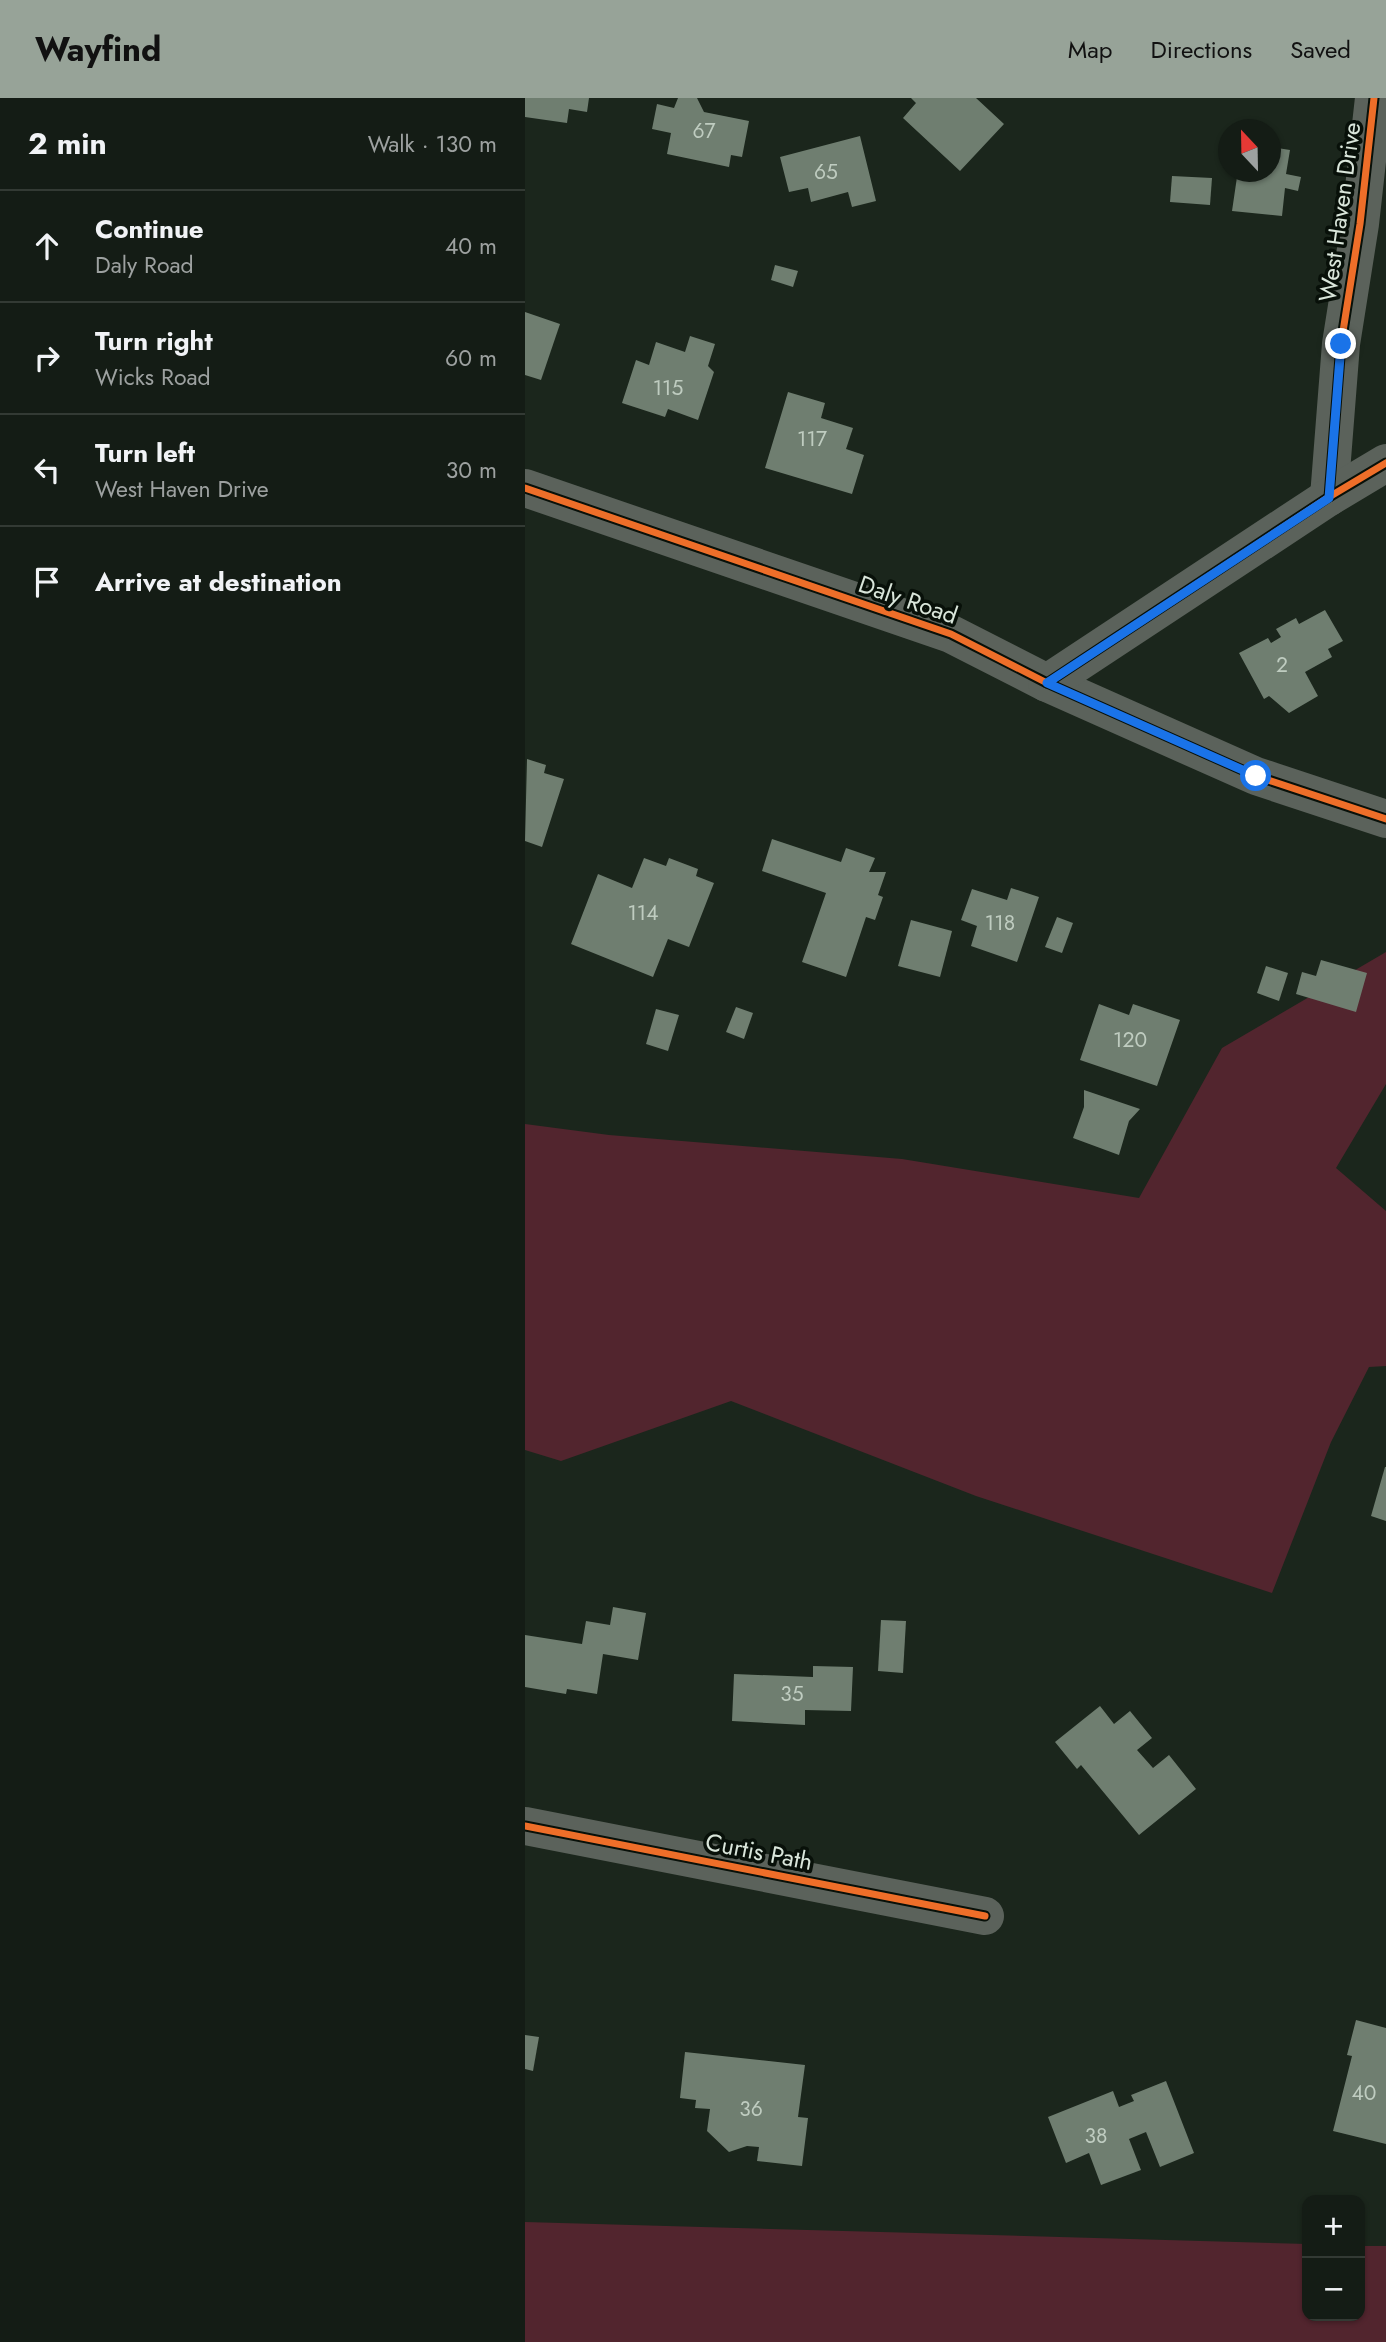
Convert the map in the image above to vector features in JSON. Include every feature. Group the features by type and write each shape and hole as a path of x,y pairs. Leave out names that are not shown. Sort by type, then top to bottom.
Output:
{"street":[{"name":"West Haven Drive","path":"1329,498 1341,344 1360,224 1374,98"},
{"path":"1047,683 1386,463"},
{"name":"Daly Road","path":"525,488 951,634 1047,683 1256,776 1386,820"},
{"name":"Curtis Path","path":"525,1826 985,1916"}],"shaded area":[{"path":"1386,952 1386,1084 1336,1168 1386,1211 1386,1366 1369,1367 1331,1442 1272,1593 976,1496 731,1401 561,1461 525,1450 525,1124 609,1135 902,1159 1139,1198 1222,1048"},
{"path":"525,2222 1302,2244 1302,2321 1365,2321 1365,2246 1386,2246 1386,2342 525,2342"}],"building":[{"path":"525,98 589,98 587,112 569,109 567,123 525,117"},
{"path":"678,98 697,98 704,112 749,121 742,157 731,155 729,167 667,154 671,133 652,129 657,104 674,108"},
{"path":"911,98 976,98 1004,124 960,171 903,118 916,103"},
{"path":"860,136 876,201 852,207 848,192 811,202 808,188 789,192 780,157"},
{"path":"1281,149 1290,150 1286,174 1301,177 1298,191 1285,188 1282,216 1232,211 1236,182 1281,182"},
{"path":"1172,176 1212,178 1210,205 1170,202"},
{"path":"775,265 798,271 793,287 771,280"},
{"path":"525,312 560,324 541,380 525,375"},
{"path":"690,336 715,344 708,366 714,372 698,420 668,409 665,417 622,403 636,360 649,365 656,342 685,352"},
{"path":"788,392 825,403 821,418 853,428 846,449 864,455 852,494 765,468"},
{"path":"1325,610 1343,641 1328,649 1332,657 1305,672 1318,696 1289,713 1269,696 1264,699 1239,653 1268,638 1271,643 1281,637 1276,629 1296,618 1299,624"},
{"path":"527,759 546,765 544,773 564,779 542,847 525,841"},
{"path":"772,839 841,862 846,848 875,858 869,872 886,872 878,895 883,897 875,920 866,917 846,977 802,962 826,893 762,871"},
{"path":"644,858 666,866 669,858 698,869 696,876 714,883 689,947 668,939 653,977 571,944 598,874 632,888"},
{"path":"1011,888 1039,897 1017,962 971,946 977,926 961,920 972,889 1007,900"},
{"path":"1057,917 1073,923 1062,953 1045,947"},
{"path":"911,920 952,931 940,977 898,966"},
{"path":"1321,960 1367,973 1356,1012 1296,994 1302,972 1316,976"},
{"path":"1266,966 1288,973 1279,1001 1257,993"},
{"path":"1099,1004 1129,1015 1133,1004 1180,1020 1157,1086 1080,1060"},
{"path":"736,1007 753,1013 744,1039 726,1032"},
{"path":"656,1009 679,1015 668,1051 646,1044"},
{"path":"1084,1090 1140,1109 1129,1121 1119,1155 1073,1138 1084,1107"},
{"path":"1386,1467 1386,1521 1371,1516"},
{"path":"613,1607 646,1613 638,1660 603,1654 597,1694 567,1689 566,1694 525,1687 525,1635 582,1644 586,1621 610,1625"},
{"path":"881,1620 906,1621 903,1673 878,1671"},
{"path":"813,1666 853,1667 851,1711 805,1710 805,1725 732,1721 734,1674 813,1677"},
{"path":"1100,1706 1114,1724 1130,1711 1152,1738 1137,1750 1153,1768 1169,1755 1196,1789 1139,1835 1081,1765 1077,1769 1055,1742"},
{"path":"1356,2020 1386,2028 1386,2144 1333,2131 1352,2056 1347,2055"},
{"path":"525,2035 539,2037 533,2071 525,2069"},
{"path":"685,2052 805,2065 798,2117 808,2118 802,2166 757,2161 759,2147 747,2146 729,2152 707,2131 710,2109 695,2108 696,2100 680,2098"},
{"path":"1166,2081 1194,2153 1160,2167 1146,2132 1129,2139 1141,2170 1101,2185 1089,2153 1066,2163 1048,2117 1113,2091 1119,2107 1134,2101 1131,2095"}],"cycle path":[{"path":"1329,497 1341,344 1360,224 1374,98"},
{"path":"1047,683 1329,497 1386,463"},
{"path":"525,488 951,634 1047,683 1256,776 1386,819"},
{"path":"525,1826 985,1916"}],"route":[{"path":"1256,776 1047,683 1329,498 1341,344"}]}
